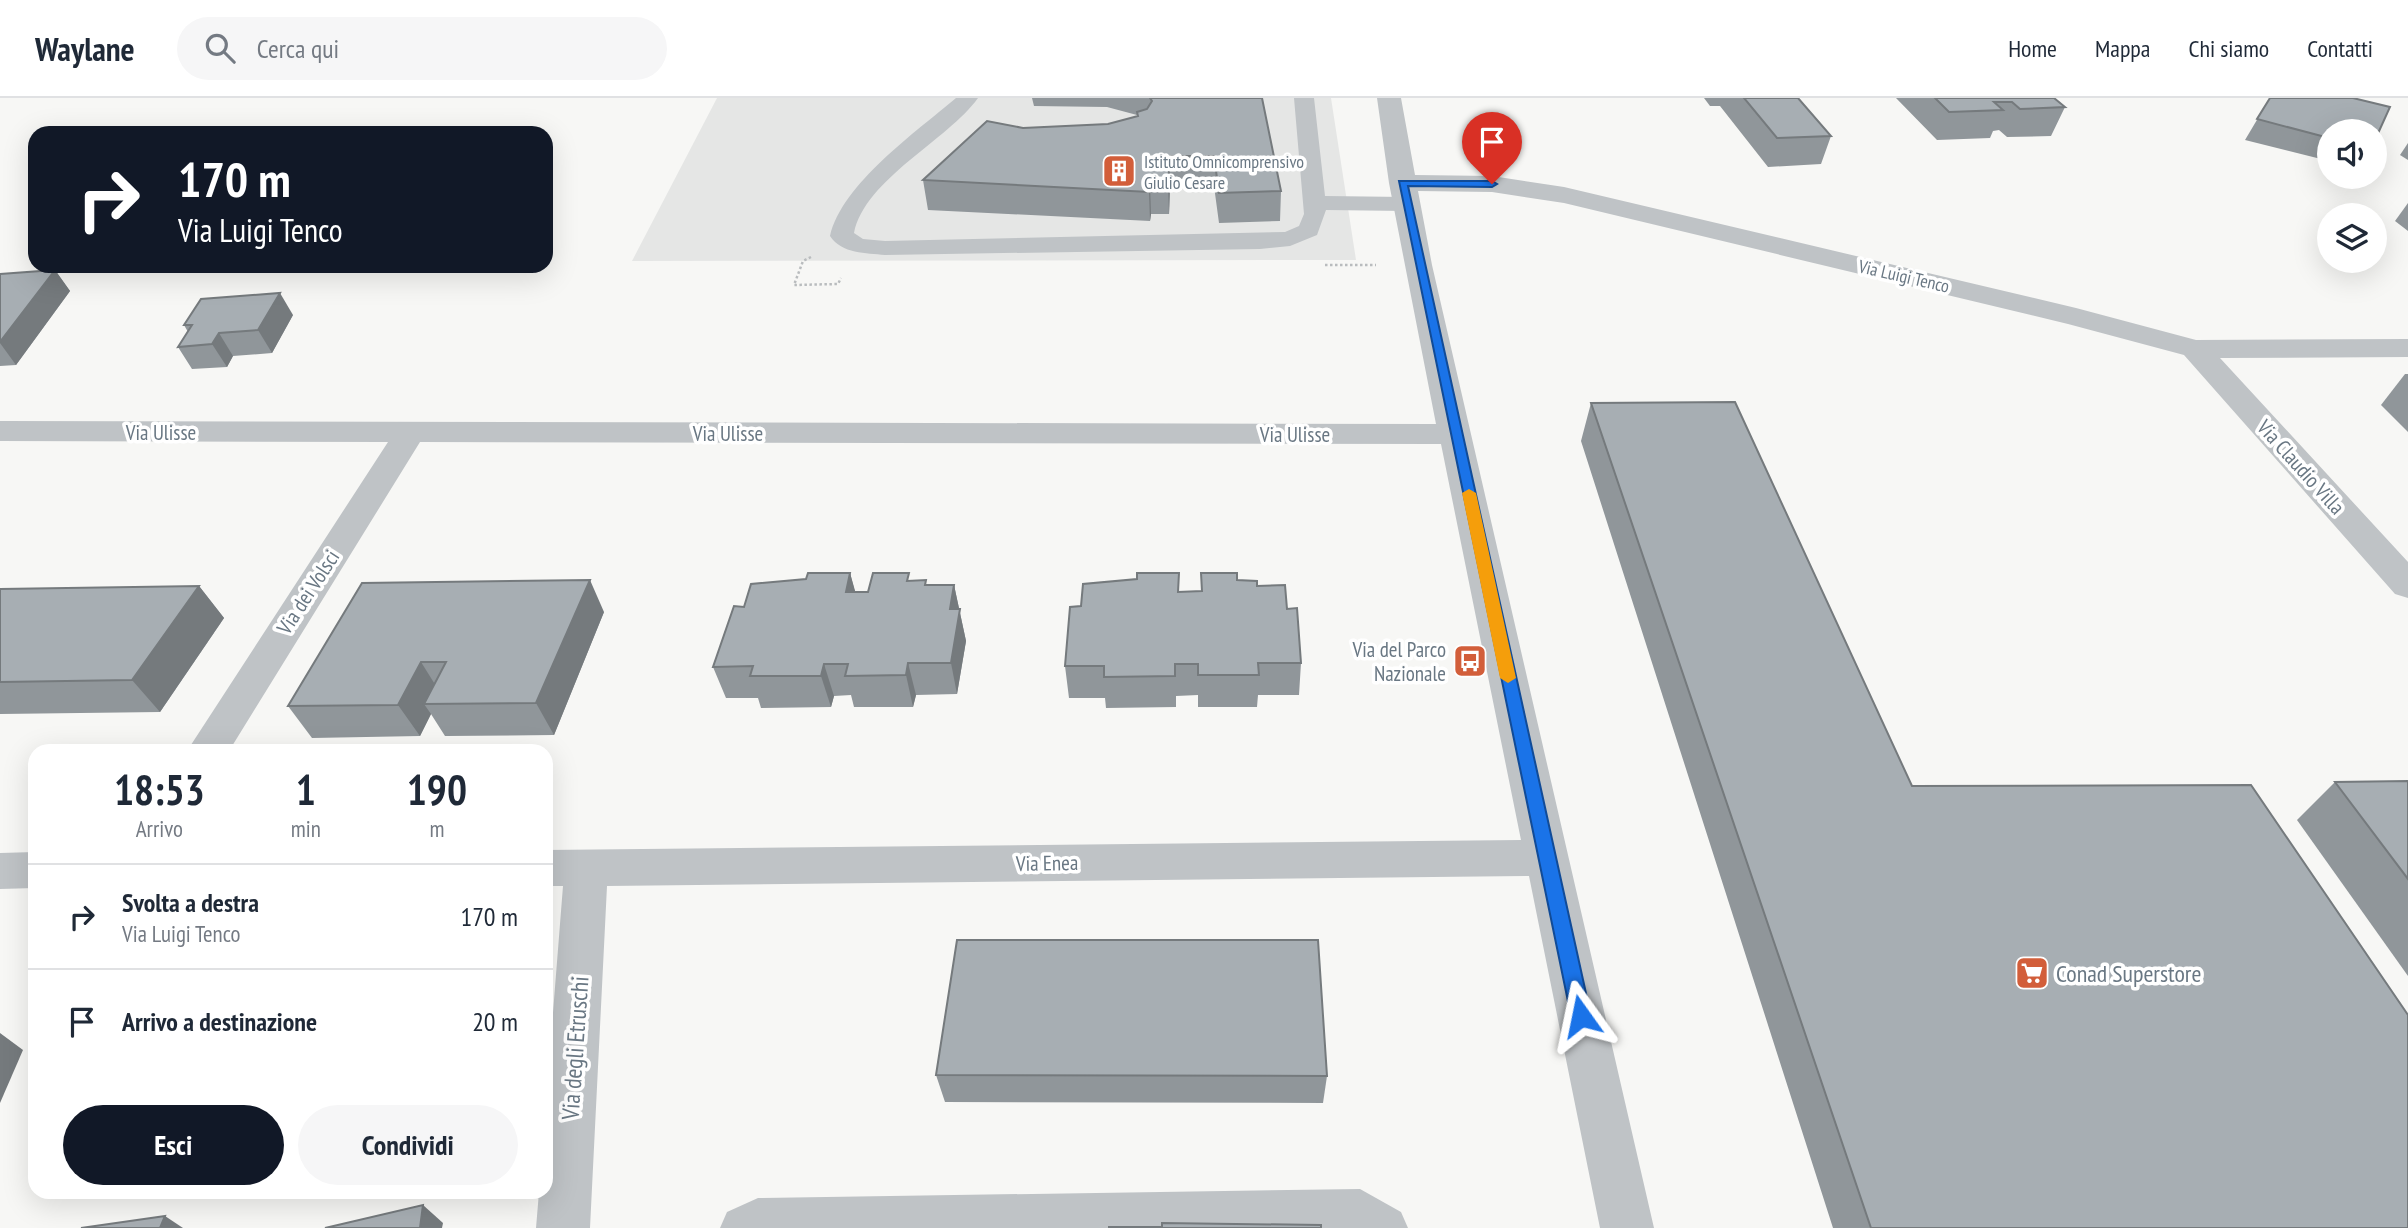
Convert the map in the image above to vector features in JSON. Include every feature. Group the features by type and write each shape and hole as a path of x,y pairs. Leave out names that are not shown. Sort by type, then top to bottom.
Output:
{"street":[{"path":"1389,98 1404,194 1627,1228"},
{"name":"Via Luigi Tenco","path":"1404,194 1507,185 1564,195 2063,314 2195,349 2408,348"},
{"name":"Via Claudio Villa","path":"2195,349 2408,585"},
{"name":"Via Ulisse","path":"0,431 1456,434"},
{"name":"Via dei Volsci","path":"211,744 410,432"},
{"name":"Via Enea","path":"566,868 1547,858"},
{"name":"Via degli Etruschi","path":"563,1228 566,868"},
{"path":"0,871 28,870"}],"lane":[{"path":"968,98 859,198 843,224 842,236 847,242 885,248 1275,242 1300,236 1309,230 1315,214 1304,98"},
{"path":"1314,203 1404,194"},
{"path":"743,1228 758,1221 1360,1212 1385,1228"}],"shaded area":[{"path":"717,98 1331,98 1356,260 632,261"}],"building":[{"path":"1150,98 1262,98 1281,191 1219,193 1214,156 1170,156 1168,185 1150,184 1149,192 923,180 987,121 1023,128 1108,124 1138,116 1137,112 1147,109 1152,101"},
{"path":"1744,98 1798,98 1831,136 1777,138"},
{"path":"1935,98 2054,98 2065,107 2020,109 2012,102 1994,102 2003,110 1949,112"},
{"path":"2270,98 2353,98 2390,107 2385,119 2317,119 2317,135 2257,119"},
{"path":"53,273 0,342 0,274"},
{"path":"280,293 258,330 219,333 212,344 178,347 192,325 184,325 201,299"},
{"name":"Conad Superstore","path":"1735,402 1912,786 2251,785 2408,1015 2408,1228 1871,1228 1591,403"},
{"path":"808,573 850,573 846,592 868,592 873,573 909,573 907,581 926,580 925,585 954,585 950,609 960,609 951,663 908,663 906,675 845,676 848,664 824,664 821,676 750,676 753,666 713,667 734,606 744,607 751,584 806,579"},
{"path":"1137,573 1179,573 1178,592 1202,591 1201,573 1237,573 1237,580 1257,581 1257,586 1285,585 1287,609 1297,608 1301,663 1258,663 1259,675 1198,675 1198,664 1175,664 1175,676 1104,677 1104,666 1065,666 1070,607 1081,606 1083,584 1137,579"},
{"path":"590,580 536,703 424,704 446,662 421,662 398,705 288,706 362,583"},
{"path":"199,586 132,680 0,682 0,589"},
{"path":"2408,781 2408,879 2335,782"},
{"path":"957,940 1318,940 1327,1076 936,1075"},
{"path":"423,1205 420,1228 325,1228"},
{"path":"165,1216 160,1228 81,1228"},
{"path":"1162,1223 1321,1225 1321,1228 1109,1228 1162,1227"}],"slow traffic":[{"path":"1469,493 1508,678"}],"place":[{"name":"Istituto Omnicomprensivo Giulio Cesare","path":"1119,171"},
{"name":"Via del Parco Nazionale","path":"1470,661"},
{"name":"Conad Superstore","path":"2032,973"}],"route":[{"path":"1492,184 1402,183 1581,1016"}]}
